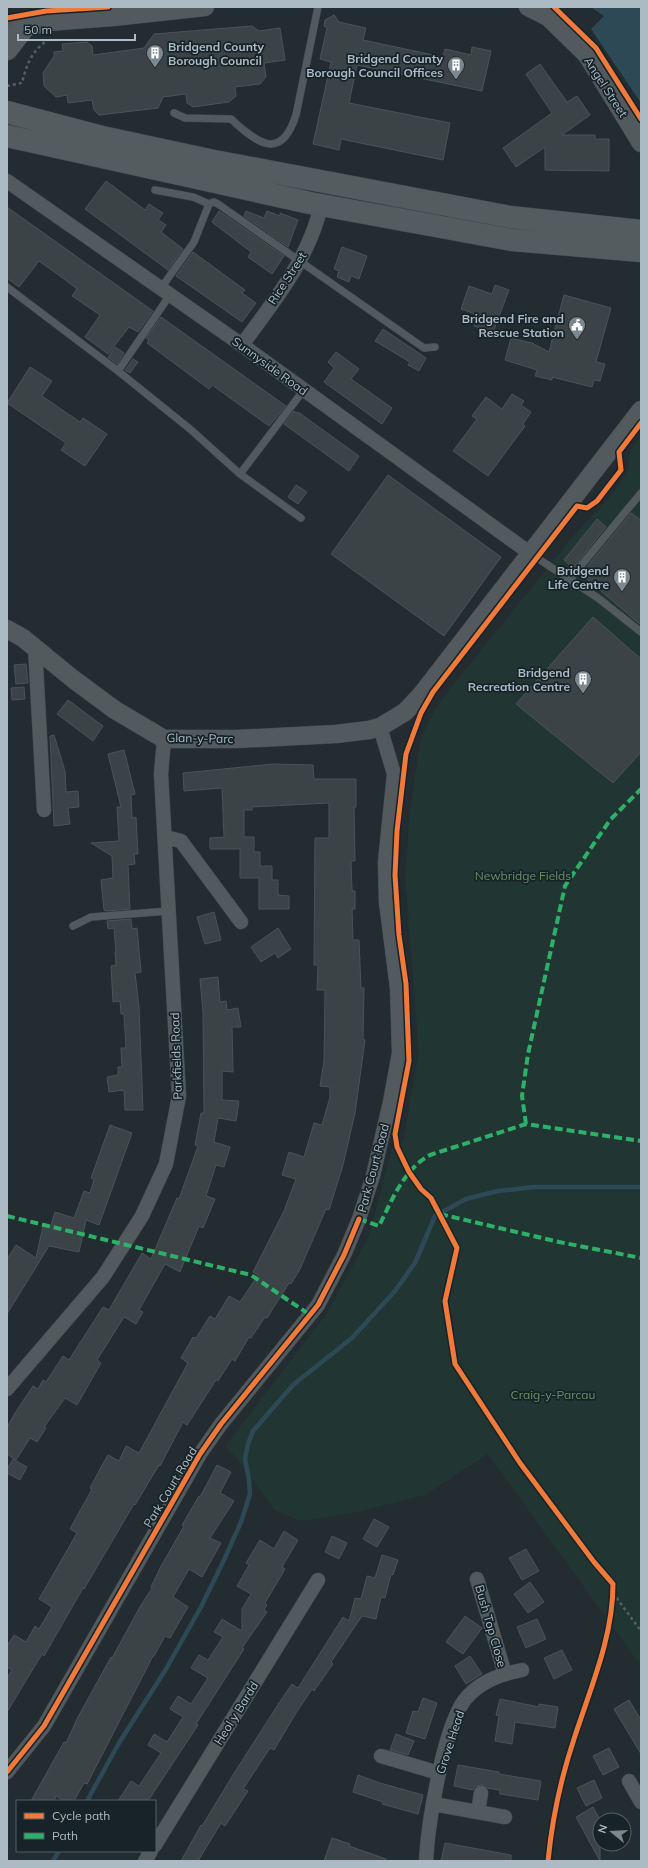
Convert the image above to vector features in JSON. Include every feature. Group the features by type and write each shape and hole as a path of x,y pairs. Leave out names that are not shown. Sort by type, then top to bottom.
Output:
{"main road":[{"path":"7,49 15,30"},
{"path":"10,109 102,137 209,160 638,241"},
{"path":"7,136 321,205 512,240 638,241"}],"street":[{"path":"15,30 48,22 113,17 205,7"},
{"name":"Angel Street","path":"528,7 548,17 587,55 641,143"},
{"name":"Sunnyside Road","path":"7,181 242,346 531,554"},
{"name":"Rice Street","path":"242,346 300,261 311,238 321,205"},
{"path":"380,726 405,712 417,701 641,410"},
{"name":"Glan-y-Parc","path":"7,629 35,647 73,679 115,710 164,739 237,739 336,734 369,730 380,726"},
{"path":"35,647 44,810"},
{"name":"Park Court Road","path":"7,1772 44,1726 200,1454 221,1424 318,1305 344,1255 359,1219 373,1176 389,1110 399,1052 397,988 386,902 385,862 394,774 380,726"},
{"name":"Parkfields Road","path":"7,1389 103,1277 142,1216 166,1164 179,1096 161,774 164,739"},
{"path":"165,837 181,841 241,922"},
{"name":"Bush Top Close","path":"477,1579 505,1674"},
{"name":"Heol y Bardd","path":"156,1843 318,1580"},
{"name":"Grove Head","path":"426,1861 433,1804 439,1773 456,1715 467,1696 484,1682 505,1674 522,1670"},
{"path":"381,1756 439,1773"},
{"path":"629,1781 641,1802"},
{"path":"478,1812 481,1793"},
{"path":"433,1804 505,1817"},
{"path":"145,1861 150,1852"}],"lane":[{"path":"174,114 185,118 231,119 261,144 274,143 285,139 291,130 296,115 318,7"},
{"path":"155,190 193,197 209,204 214,202 218,204 424,348 435,347"},
{"path":"118,371 194,242 209,204"},
{"path":"7,287 118,371 190,429 240,474 301,518"},
{"path":"240,474 303,391"},
{"path":"570,579 641,493"},
{"path":"531,554 598,598 641,632"},
{"path":"73,926 92,917 169,911"}],"path":[{"path":"7,86 22,83 24,72 33,54 40,46 50,39 48,22"},
{"path":"613,1591 613,1604"},
{"path":"613,1591 641,1631"}],"green space":[{"path":"641,436 641,1666 488,1454 425,1495 349,1514 301,1521 275,1510 234,1455 225,1446 325,1316 368,1238 392,1149 403,1142 419,1052 405,875 410,811 421,737 436,708 457,680 575,534 611,496 628,471 630,451"}],"water":[{"path":"591,7 641,7 641,103 591,29 604,16"}],"building":[{"name":"Bridgend County Borough Council Offices","path":"334,15 339,22 366,28 363,40 443,57 445,49 471,55 472,47 491,51 482,91 357,65 349,103 450,123 443,160 341,139 339,150 313,144 331,62 320,59 327,28 324,26 325,20"},
{"name":"Bridgend County Borough Council","path":"252,26 259,31 280,28 285,60 264,63 266,77 260,84 235,87 236,96 229,102 193,107 187,103 186,94 163,97 158,108 99,115 94,110 92,100 68,103 67,95 56,97 44,86 43,73 54,56 54,52 63,51 62,44 87,42 92,46 93,55 144,48 154,34"},
{"path":"540,64 567,102 577,96 590,115 562,135 595,135 595,139 609,139 609,171 545,170 545,147 516,167 503,148 552,113 526,74"},
{"path":"106,181 145,210 149,204 163,213 158,220 166,225 161,232 183,249 168,270 85,209"},
{"path":"7,207 153,311 138,332 129,327 108,354 85,337 100,315 72,296 77,289 60,276 39,261 19,287 7,278"},
{"path":"219,211 284,256 272,274 248,257 251,252 212,222"},
{"path":"246,211 264,218 267,211 280,216 280,213 298,220 288,247 244,216"},
{"path":"342,247 367,256 359,279 351,276 349,282 337,277 339,271 334,269"},
{"path":"193,252 245,290 242,293 256,303 242,322 176,276"},
{"path":"495,285 509,290 493,332 474,326 478,315 461,309 469,286 492,294"},
{"name":"Bridgend Fire and Rescue Station","path":"564,295 611,308 596,362 605,364 600,381 594,380 592,387 552,377 552,380 535,376 537,370 505,360 511,338 532,343 549,352"},
{"path":"161,317 286,406 269,426 212,385 209,389 147,343 149,340 146,338"},
{"path":"383,329 426,358 419,371 408,365 410,362 375,341"},
{"path":"115,347 124,353 117,364 108,357"},
{"path":"336,352 359,369 351,379 392,408 382,424 324,382 334,368 328,362"},
{"path":"133,359 138,362 130,373 125,370"},
{"path":"30,367 52,381 42,396 80,422 83,418 107,434 85,466 61,450 66,443 7,403"},
{"path":"512,394 524,401 521,405 531,412 523,424 525,426 488,476 453,451 477,419 472,416 486,397 502,409"},
{"path":"294,411 297,413 298,412 359,456 349,471 284,424"},
{"path":"388,475 501,557 444,636 331,554"},
{"path":"296,485 307,492 298,504 288,497"},
{"name":"Bridgend Life Centre","path":"631,513 641,520 641,625 581,574"},
{"path":"597,519 606,527 573,568 564,560"},
{"name":"Bridgend Recreation Centre","path":"593,617 641,659 641,752 613,783 516,704"},
{"path":"26,664 28,683 16,684 14,665"},
{"path":"24,687 25,699 12,700 11,688"},
{"path":"68,700 103,726 93,741 57,714"},
{"path":"54,735 65,771 66,792 78,791 79,807 68,808 70,824 54,826 50,736"},
{"path":"124,750 135,794 131,795 132,818 136,817 138,854 134,854 135,864 128,865 130,909 106,911 104,910 101,880 113,878 112,856 91,843 119,841 117,807 121,807 108,754"},
{"path":"273,764 313,765 314,779 356,779 356,807 354,807 355,861 351,861 352,891 355,891 355,909 352,909 353,940 359,940 361,988 364,988 363,1039 365,1040 355,1113 343,1165 329,1210 326,1209 300,1269 291,1284 289,1283 267,1318 265,1317 251,1338 249,1337 235,1361 232,1359 218,1381 216,1380 187,1425 183,1422 160,1466 159,1465 135,1505 134,1504 44,1656 42,1654 7,1712 7,1678 12,1670 7,1667 7,1646 14,1635 26,1642 35,1626 39,1629 52,1607 39,1599 77,1533 70,1529 92,1489 90,1488 108,1455 119,1461 126,1446 139,1453 188,1363 181,1358 193,1337 196,1338 210,1316 215,1319 229,1296 240,1302 258,1275 253,1272 284,1211 296,1179 282,1175 289,1152 304,1157 314,1123 322,1125 330,1097 330,1087 320,1086 324,1061 325,990 317,990 318,965 314,965 315,838 329,838 329,803 252,807 252,810 244,810 244,837 254,837 254,852 260,852 260,866 272,866 272,880 278,880 278,895 289,896 289,909 259,909 259,878 240,878 240,849 210,849 210,838 224,837 222,788 184,791 183,773"},
{"path":"214,912 221,940 205,944 197,917"},
{"path":"131,919 132,929 137,928 141,972 135,973 139,1007 143,1110 125,1110 124,1090 109,1092 107,1077 118,1075 118,1067 122,1067 121,1048 126,1048 124,1014 121,1014 120,1001 113,1002 111,966 116,965 116,952 114,928 108,929 107,921"},
{"path":"278,928 291,949 278,958 275,953 261,962 251,947"},
{"path":"218,977 220,1002 226,1001 227,1010 238,1008 241,1027 232,1027 233,1072 222,1071 222,1100 239,1101 236,1121 218,1118 214,1142 230,1147 224,1167 216,1165 206,1196 215,1199 203,1228 199,1226 180,1272 165,1264 139,1310 143,1312 136,1324 124,1317 97,1360 101,1363 77,1405 65,1398 44,1427 46,1428 37,1442 30,1438 16,1460 7,1454 7,1427 17,1410 33,1386 38,1389 43,1380 46,1382 63,1356 69,1360 103,1307 109,1310 142,1253 151,1259 177,1198 179,1199 198,1146 195,1145 201,1113 204,1113 203,1012 200,979"},
{"path":"110,1125 132,1133 99,1225 86,1220 79,1252 49,1246 7,1314 7,1259 16,1245 36,1258 43,1226 50,1228 55,1212 74,1218 84,1191 90,1193 94,1180 91,1178"},
{"path":"13,1459 27,1467 20,1480 7,1473 7,1469"},
{"path":"217,1465 231,1472 220,1493 234,1501 210,1538 221,1543 202,1577 189,1569 173,1597 188,1607 170,1638 165,1636 153,1656 87,1784 84,1783 75,1800 63,1800 56,1796 54,1800 32,1800 64,1742 66,1743 78,1717 111,1657 112,1658 152,1588 151,1587 160,1568 184,1526 182,1525 199,1496 200,1497"},
{"path":"374,1519 389,1527 377,1547 363,1539"},
{"path":"284,1531 298,1540 282,1567 285,1569 265,1603 267,1605 264,1610 267,1612 242,1648 244,1649 196,1724 198,1725 149,1800 119,1800 131,1781 139,1786 161,1753 148,1745 154,1734 167,1742 183,1717 170,1709 178,1696 191,1704 208,1678 191,1668 199,1655 208,1660 223,1637 214,1632 222,1619 242,1631 242,1609 251,1594 237,1586 249,1565 246,1563 260,1540 274,1549"},
{"path":"332,1536 347,1543 339,1559 325,1552"},
{"path":"526,1549 539,1571 522,1580 509,1558"},
{"path":"382,1555 398,1560 393,1575 391,1574 385,1598 381,1597 376,1619 362,1616 331,1662 333,1664 314,1691 312,1689 274,1750 270,1748 243,1789 248,1791 225,1826 221,1823 198,1861 181,1861 201,1825 202,1826 292,1684 298,1688 343,1617 349,1621 355,1598 361,1599 367,1576 375,1578"},
{"path":"530,1582 544,1602 528,1613 514,1594"},
{"path":"465,1616 482,1628 463,1654 446,1642"},
{"path":"537,1619 546,1639 526,1648 517,1627"},
{"path":"562,1650 572,1670 554,1679 544,1658"},
{"path":"470,1656 482,1674 466,1684 455,1666"},
{"path":"423,1698 437,1703 425,1739 406,1733 413,1711 418,1712"},
{"path":"500,1699 539,1707 539,1704 558,1707 555,1728 515,1722 512,1744 495,1741 499,1716 496,1715"},
{"path":"629,1700 641,1720 641,1754 614,1709"},
{"path":"396,1734 414,1741 408,1755 390,1750"},
{"path":"609,1748 619,1767 603,1775 593,1756"},
{"path":"458,1765 541,1781 538,1800 500,1794 500,1790 487,1788 482,1785 475,1786 473,1790 454,1786"},
{"path":"358,1775 423,1795 418,1814 382,1804 383,1802 353,1792"},
{"path":"594,1780 602,1798 586,1806 577,1788"},
{"path":"593,1807 596,1812 592,1812 592,1846 576,1817"},
{"path":"332,1838 350,1844 349,1846 386,1859 386,1861 324,1861"},
{"path":"445,1843 511,1855 511,1861 441,1861"},
{"path":"595,1852 600,1852 600,1861"}],"waterway":[{"path":"88,1800 119,1743 166,1669 201,1607 224,1560 241,1522 250,1494 245,1459 248,1444 253,1431 293,1385 352,1338 395,1291 415,1263 435,1216 466,1199 498,1191 534,1187 641,1187"},
{"path":"53,1861 58,1852"}],"marked path":[{"path":"526,1124 522,1096 528,1054 565,886 610,820 641,789"},
{"path":"359,1219 379,1226 394,1196 406,1177 413,1168 430,1155 526,1124 641,1141"},
{"path":"440,1214 559,1242 641,1258"},
{"path":"7,1216 251,1275 310,1315"}],"cycle path":[{"path":"7,18 46,11 108,7"},
{"path":"554,7 596,48 641,119"},
{"path":"548,1861 555,1815 565,1769 605,1644 612,1604 613,1584 594,1562 520,1463 455,1364 445,1301 457,1248 431,1198 421,1189 409,1172 397,1147 395,1134 409,1061 406,984 399,935 395,875 397,831 406,754 421,713 433,692 577,506 587,508 597,501 621,470 619,452 641,423"},
{"path":"7,1772 44,1726 200,1454 221,1424 318,1305 344,1255 359,1219"}],"place":[{"name":"Bridgend County Borough Council","path":"155,68"},
{"name":"Bridgend County Borough Council Offices","path":"456,80"},
{"name":"Bridgend Fire and Rescue Station","path":"577,340"},
{"name":"Bridgend Life Centre","path":"622,592"},
{"name":"Bridgend Recreation Centre","path":"583,694"}],"park label":[{"name":"Newbridge Fields","path":"523,875"},
{"name":"Craig-y-Parcau","path":"553,1394"}]}
